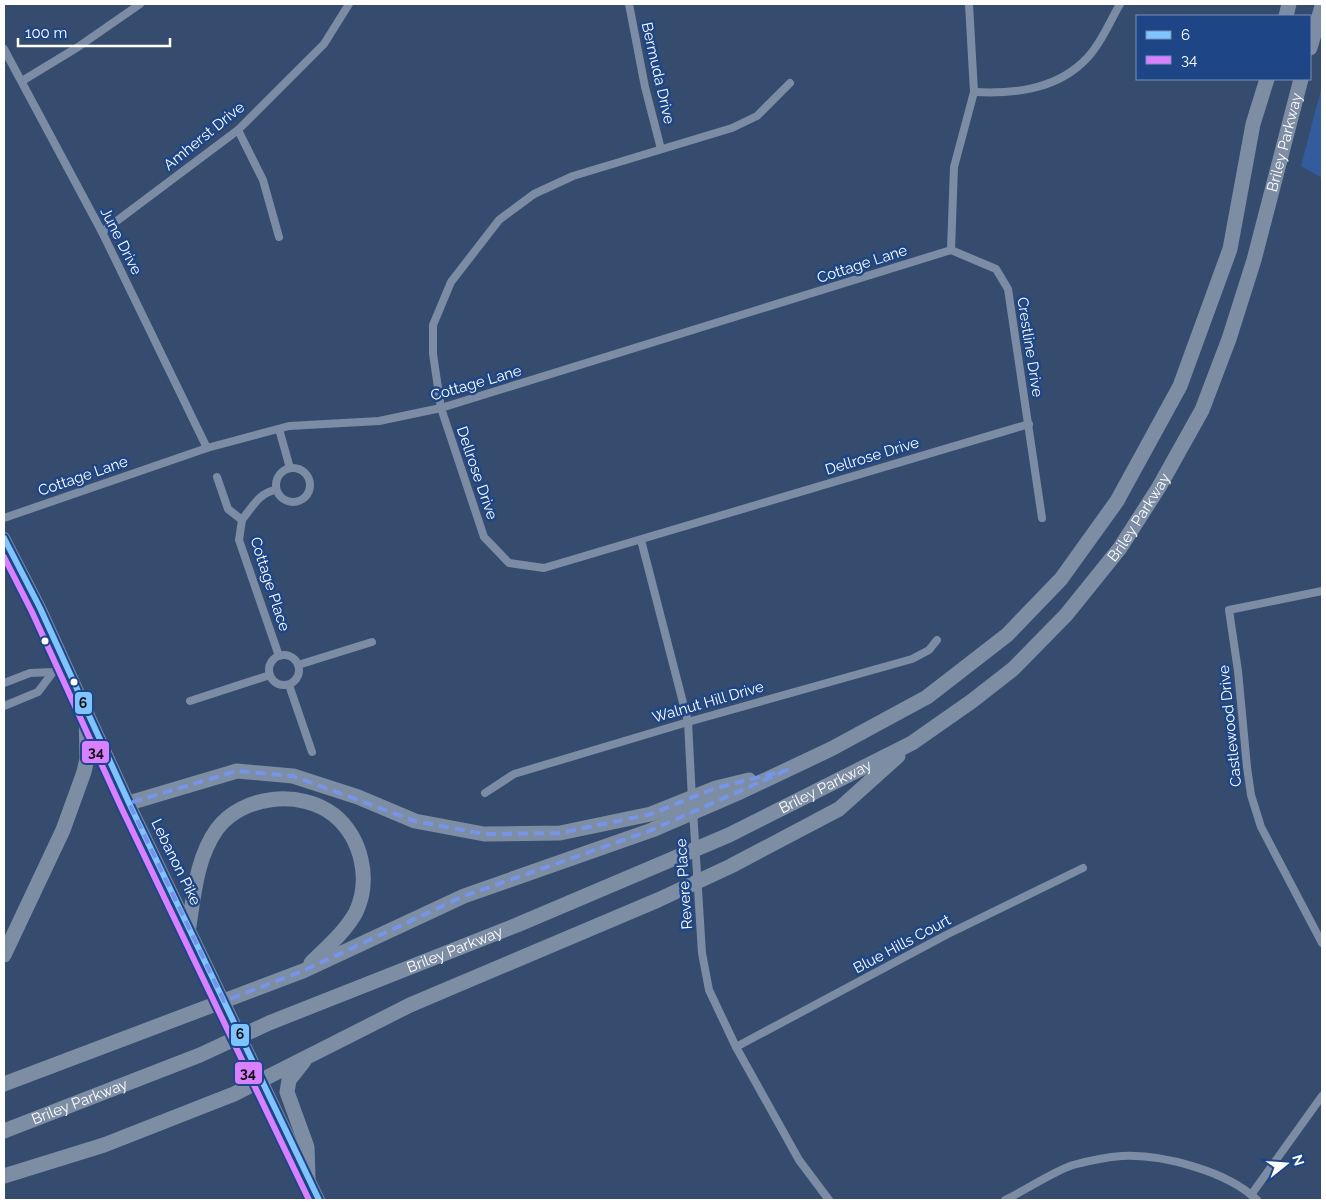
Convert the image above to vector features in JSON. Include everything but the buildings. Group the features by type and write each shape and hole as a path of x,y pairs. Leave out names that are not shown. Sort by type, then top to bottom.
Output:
{"highway":[{"path":"1311,44 1322,6"},
{"name":"Briley Parkway","path":"4,1084 302,971 464,896 652,830 787,770 831,749 927,696 1007,635 1061,579 1116,501 1180,386 1230,249 1253,124 1266,80"},
{"name":"Briley Parkway","path":"4,1131 200,1055 269,1023 639,874 729,834 912,743 972,701 1012,669 1066,615 1120,548 1159,487 1202,410 1229,339 1254,260 1301,80"},
{"path":"4,955 63,830 84,772 87,759 86,709"},
{"path":"4,1176 104,1145 260,1081 410,1004 658,900 762,850 839,809 912,743"},
{"path":"129,804 237,771 294,776 358,797 415,821 484,834 560,833 651,814 716,788 787,770"},
{"path":"189,926 195,885 207,845 218,827 233,814 252,803 269,799 291,800 312,804 334,815 347,831 357,847 364,865 364,881 356,912 332,942 302,971"},
{"path":"307,1057 289,1080 287,1092 307,1147 308,1178"}],"main road":[{"name":"Lebanon Pike","path":"4,538 66,665 129,804 210,970 260,1081 319,1200"}],"street":[{"path":"22,81 78,47 140,4"},
{"name":"Amherst Drive","path":"102,232 238,130 324,44 349,4"},
{"name":"Bermuda Drive","path":"629,4 645,87 662,149"},
{"path":"951,250 954,167 974,92 969,4"},
{"path":"974,92 1000,94 1031,89 1058,80 1083,62 1120,4"},
{"name":"June Drive","path":"4,49 102,232 207,448"},
{"name":"Dellrose Drive","path":"790,83 757,116 732,128 573,176 534,194 500,220 451,282 433,325 432,354 441,408 484,537 509,563 544,568 1029,424"},
{"path":"238,130 263,180 279,237"},
{"name":"Cottage Lane","path":"4,518 207,448 289,426 379,421 441,408 951,250"},
{"name":"Crestline Drive","path":"951,250 996,269 1008,289 1042,518"},
{"path":"279,429 290,468"},
{"path":"290,468 295,468 305,473 310,484 308,495 299,502 288,502 276,490 280,474 290,468"},
{"name":"Cottage Place","path":"217,477 228,509 242,520"},
{"name":"Cottage Place","path":"276,490 268,491 262,495 242,520 239,540 279,656"},
{"name":"Revere Place","path":"641,540 688,722 702,953 709,990 736,1048 799,1160 829,1200"},
{"name":"Castlewood Drive","path":"1322,591 1229,610 1238,671 1251,795 1262,828 1322,943"},
{"name":"Walnut Hill Drive","path":"485,793 514,774 688,722 912,659 928,650 937,640"},
{"path":"298,665 372,642"},
{"path":"279,656 291,657 298,665 298,677 289,685 277,684 270,675 270,663 279,656"},
{"path":"4,706 38,692 53,672 66,665"},
{"path":"4,683 30,673 53,672"},
{"path":"190,701 270,675"},
{"path":"289,685 312,752"},
{"name":"Blue Hills Court","path":"736,1048 946,936 1083,868"},
{"path":"1006,1200 1072,1166 1122,1156 1170,1160 1214,1174 1254,1198 1322,1096"}],"highlighted area":[{"path":"787,770 652,830 464,896 303,971 224,1001 129,803 237,771 293,776 415,821 484,834 560,833 651,814 716,788"}],"shaded area":[{"path":"1322,86 1322,178 1301,166"}],"transit line":[{"name":"6","path":"4,538 40,608 129,803 319,1200"},
{"name":"34","path":"4,557 32,612 121,807 309,1200"}]}
